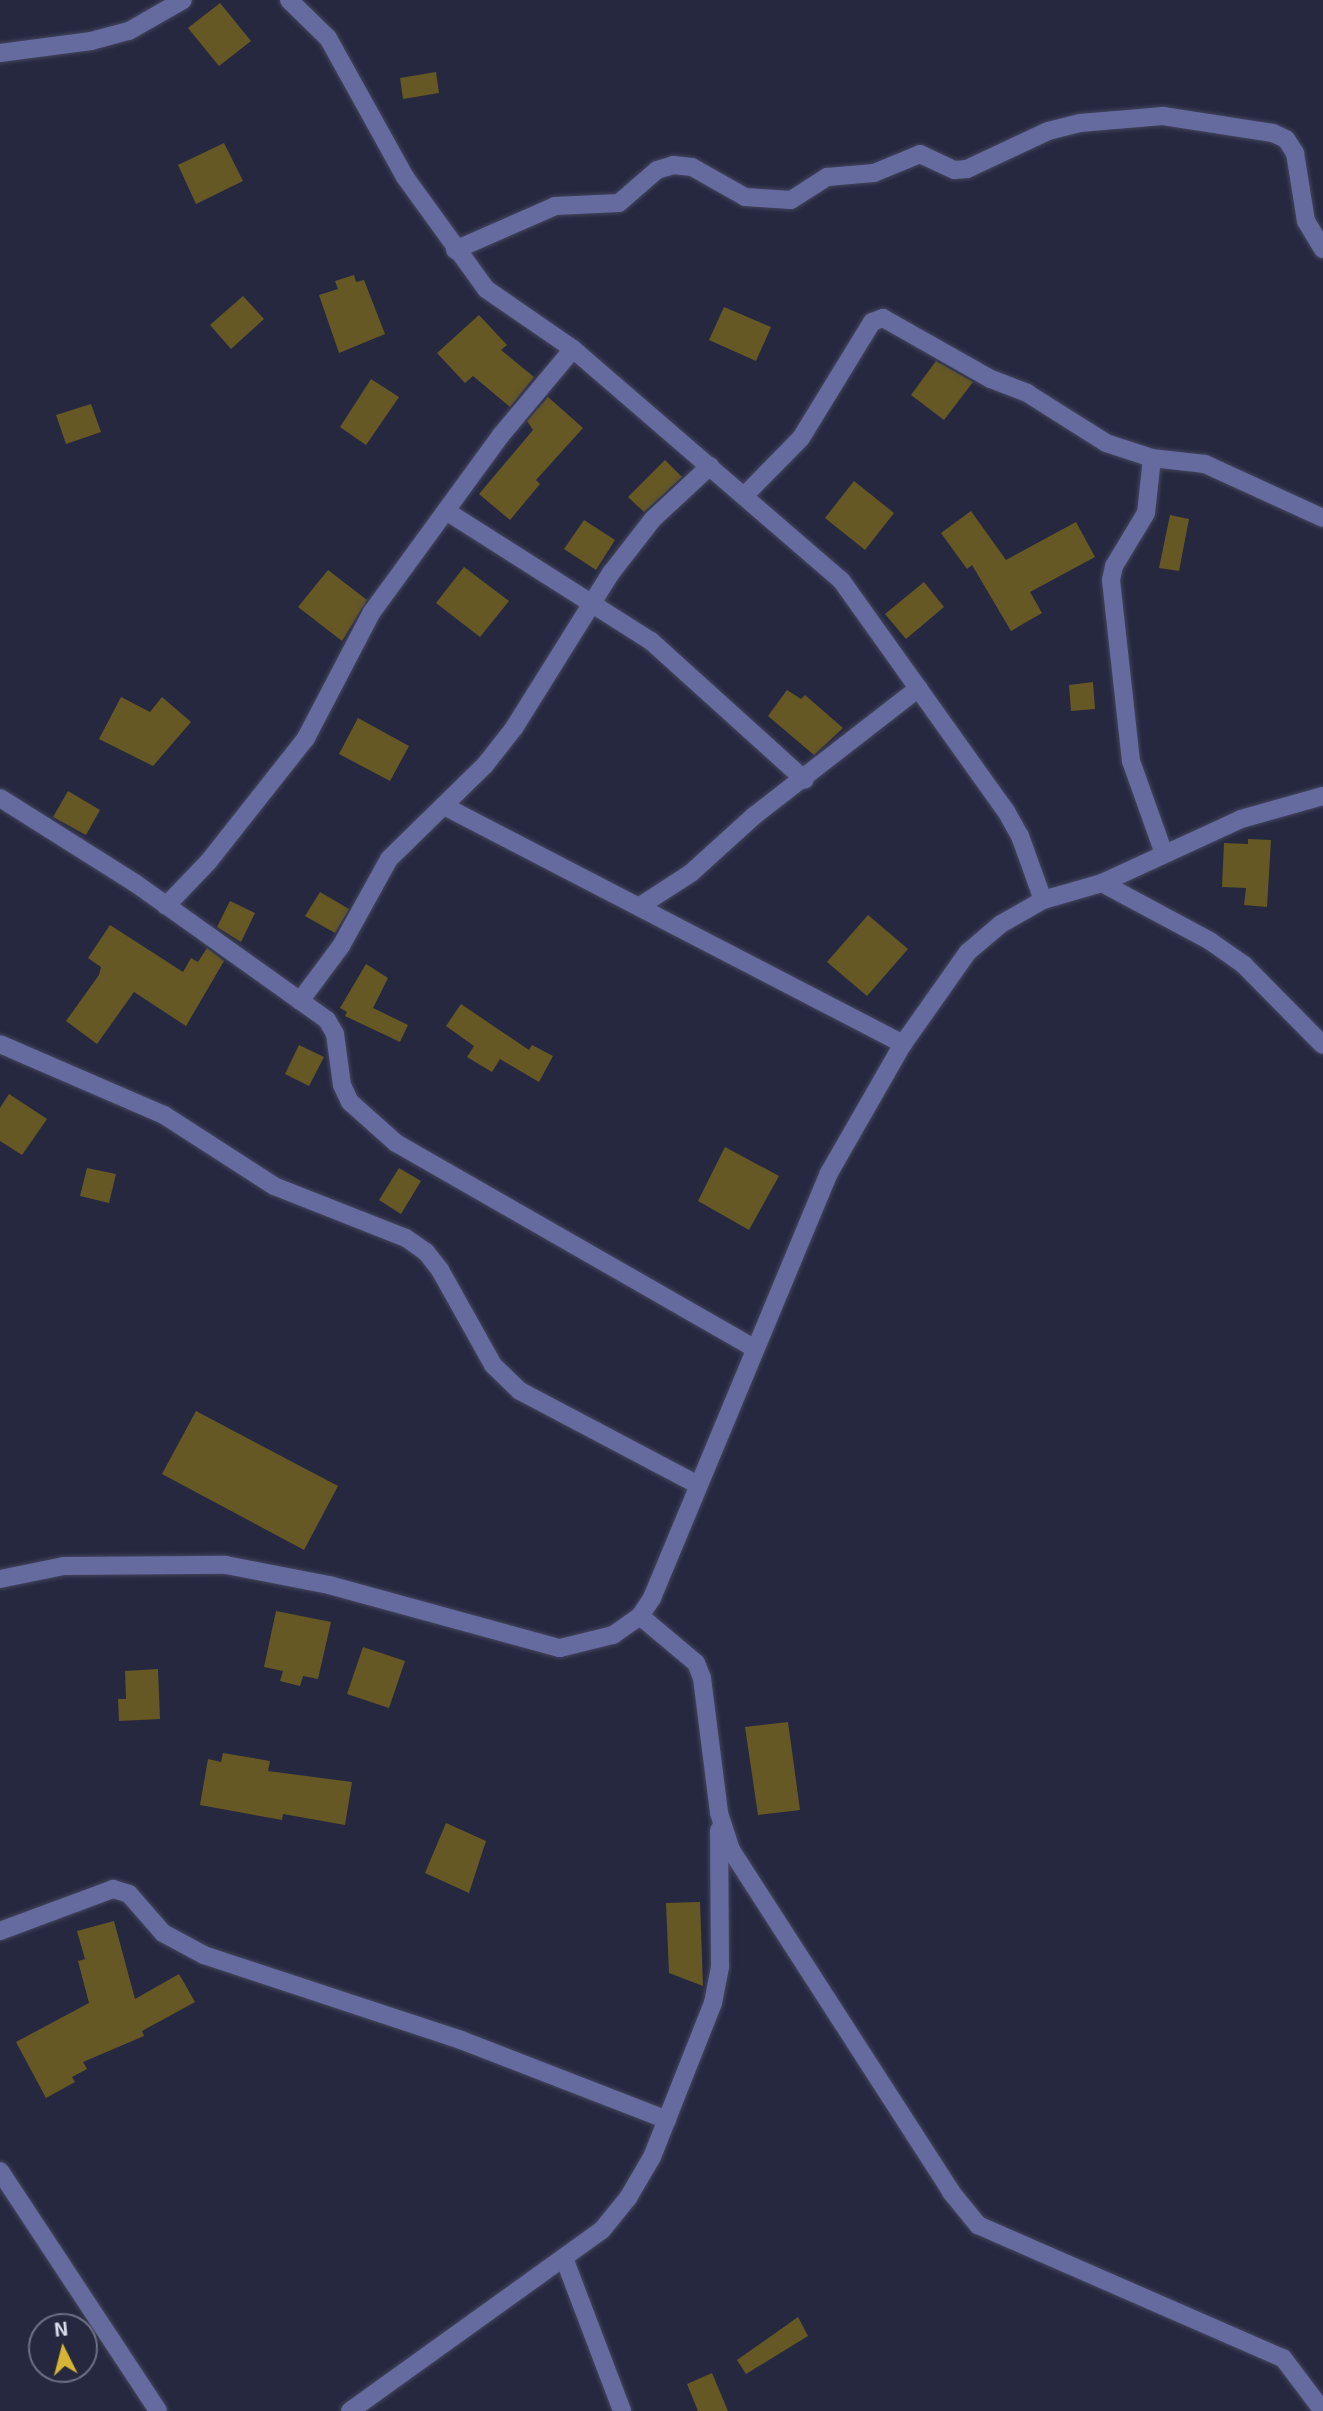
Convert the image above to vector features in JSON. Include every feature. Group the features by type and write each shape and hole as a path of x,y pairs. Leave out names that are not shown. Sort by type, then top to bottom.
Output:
{"street":[{"path":"0,53 129,31 183,0"},
{"path":"289,0 328,38 405,177 455,250 486,289 573,349 746,495 841,580 1011,819 1043,900"},
{"path":"455,250 555,206 619,203 657,170 673,165 692,167 745,197 791,200 827,177 874,173 920,154 955,170 967,169 1048,131 1080,123 1151,116 1273,133 1286,139 1294,153 1306,221 1323,248"},
{"path":"746,495 801,438 872,322 883,318 991,379 1027,393 1094,438 1152,458 1205,464 1323,518"},
{"path":"166,906 209,861 306,738 358,633 515,417 573,349"},
{"path":"1152,458 1146,513 1114,566 1111,580 1131,761 1163,851"},
{"path":"300,1002 341,946 389,859 446,807 514,728 589,603 653,519 710,466"},
{"path":"446,511 651,641 804,780"},
{"path":"640,906 691,873 755,815 804,780 919,688"},
{"path":"0,1578 64,1566 226,1565 329,1586 560,1648 613,1635 640,1616 829,1172 903,1044 968,952 1001,924 1043,900 1102,883 1163,851 1267,809 1323,796"},
{"path":"0,798 166,906 327,1020 335,1034 342,1085 362,1118 396,1143 754,1348"},
{"path":"446,807 903,1044"},
{"path":"1102,883 1210,941 1244,965 1323,1045"},
{"path":"0,1044 164,1115 274,1186 406,1238 426,1252 440,1270 493,1364 520,1391 698,1485"},
{"path":"350,2411 602,2230 628,2198 652,2157 713,2004 720,1966 719,1813 702,1678 695,1664 640,1616"},
{"path":"719,1813 731,1850 774,1919 951,2192 978,2225 1283,2358 1322,2411"},
{"path":"0,1931 113,1889 129,1894 163,1933 204,1955 461,2040 667,2120"},
{"path":"0,2171 158,2411"},
{"path":"564,2258 622,2411"}],"building":[{"path":"220,3 251,41 219,66 188,28"},
{"path":"436,72 439,93 403,99 400,78"},
{"path":"224,143 243,181 196,204 178,165"},
{"path":"354,275 356,282 364,280 385,334 339,353 319,295 338,289 335,281"},
{"path":"243,296 264,319 231,349 210,325"},
{"path":"724,307 771,327 756,361 709,340"},
{"path":"479,315 507,345 501,350 534,377 510,407 473,376 465,383 437,353"},
{"path":"936,361 973,382 944,420 911,395"},
{"path":"371,379 399,397 366,445 340,427"},
{"path":"548,397 583,428 536,480 540,484 510,520 479,494 533,430 527,421"},
{"path":"91,404 101,432 66,444 56,415"},
{"path":"665,460 682,477 644,512 628,497"},
{"path":"854,481 894,513 865,550 825,518"},
{"path":"971,511 1006,560 1076,522 1095,557 1030,592 1042,613 1011,631 972,565 967,569 941,533"},
{"path":"1170,515 1189,519 1179,571 1159,568"},
{"path":"584,520 615,540 596,570 564,549"},
{"path":"464,567 509,601 480,637 436,603"},
{"path":"328,570 367,600 342,641 298,607"},
{"path":"924,582 944,607 906,639 885,614"},
{"path":"1093,682 1095,709 1071,711 1069,685"},
{"path":"787,690 801,699 805,695 843,728 814,755 768,716"},
{"path":"121,697 150,712 162,697 191,722 153,766 99,739"},
{"path":"358,718 409,746 390,781 339,754"},
{"path":"68,791 100,810 86,835 53,817"},
{"path":"1248,839 1271,840 1267,907 1244,905 1246,888 1222,887 1224,843 1248,844"},
{"path":"320,892 349,909 335,933 305,916"},
{"path":"230,901 255,913 241,942 217,927"},
{"path":"868,915 908,949 867,996 827,962"},
{"path":"110,925 183,972 191,958 198,962 207,948 224,961 186,1026 134,992 97,1044 66,1021 99,975 101,967 88,958"},
{"path":"366,964 388,978 373,1008 408,1025 400,1042 345,1016 347,1012 340,1008"},
{"path":"461,1004 529,1050 532,1045 553,1056 539,1082 500,1059 492,1072 467,1057 474,1046 446,1026"},
{"path":"299,1045 324,1057 309,1086 285,1074"},
{"path":"9,1094 47,1119 22,1155 0,1141 0,1108"},
{"path":"725,1147 779,1176 749,1230 698,1201"},
{"path":"87,1168 116,1174 109,1203 80,1196"},
{"path":"399,1168 421,1181 401,1214 379,1200"},
{"path":"196,1411 338,1486 304,1550 162,1474"},
{"path":"276,1611 331,1622 318,1679 303,1676 300,1686 280,1681 283,1671 264,1667"},
{"path":"363,1647 405,1661 389,1708 347,1694"},
{"path":"158,1669 160,1719 119,1721 118,1699 126,1699 125,1671"},
{"path":"788,1722 800,1810 758,1815 745,1727"},
{"path":"223,1753 270,1761 268,1771 352,1782 345,1825 283,1814 282,1820 200,1805 208,1759 221,1762"},
{"path":"446,1823 486,1841 469,1893 425,1873"},
{"path":"700,1902 703,1986 669,1973 666,1903"},
{"path":"114,1921 135,1999 179,1974 195,2002 142,2031 144,2036 83,2062 87,2069 72,2077 75,2082 46,2098 16,2042 89,2003 78,1961 85,1959 77,1931"},
{"path":"798,2317 808,2336 746,2374 737,2360"},
{"path":"712,2373 728,2411 698,2411 687,2384"}]}
